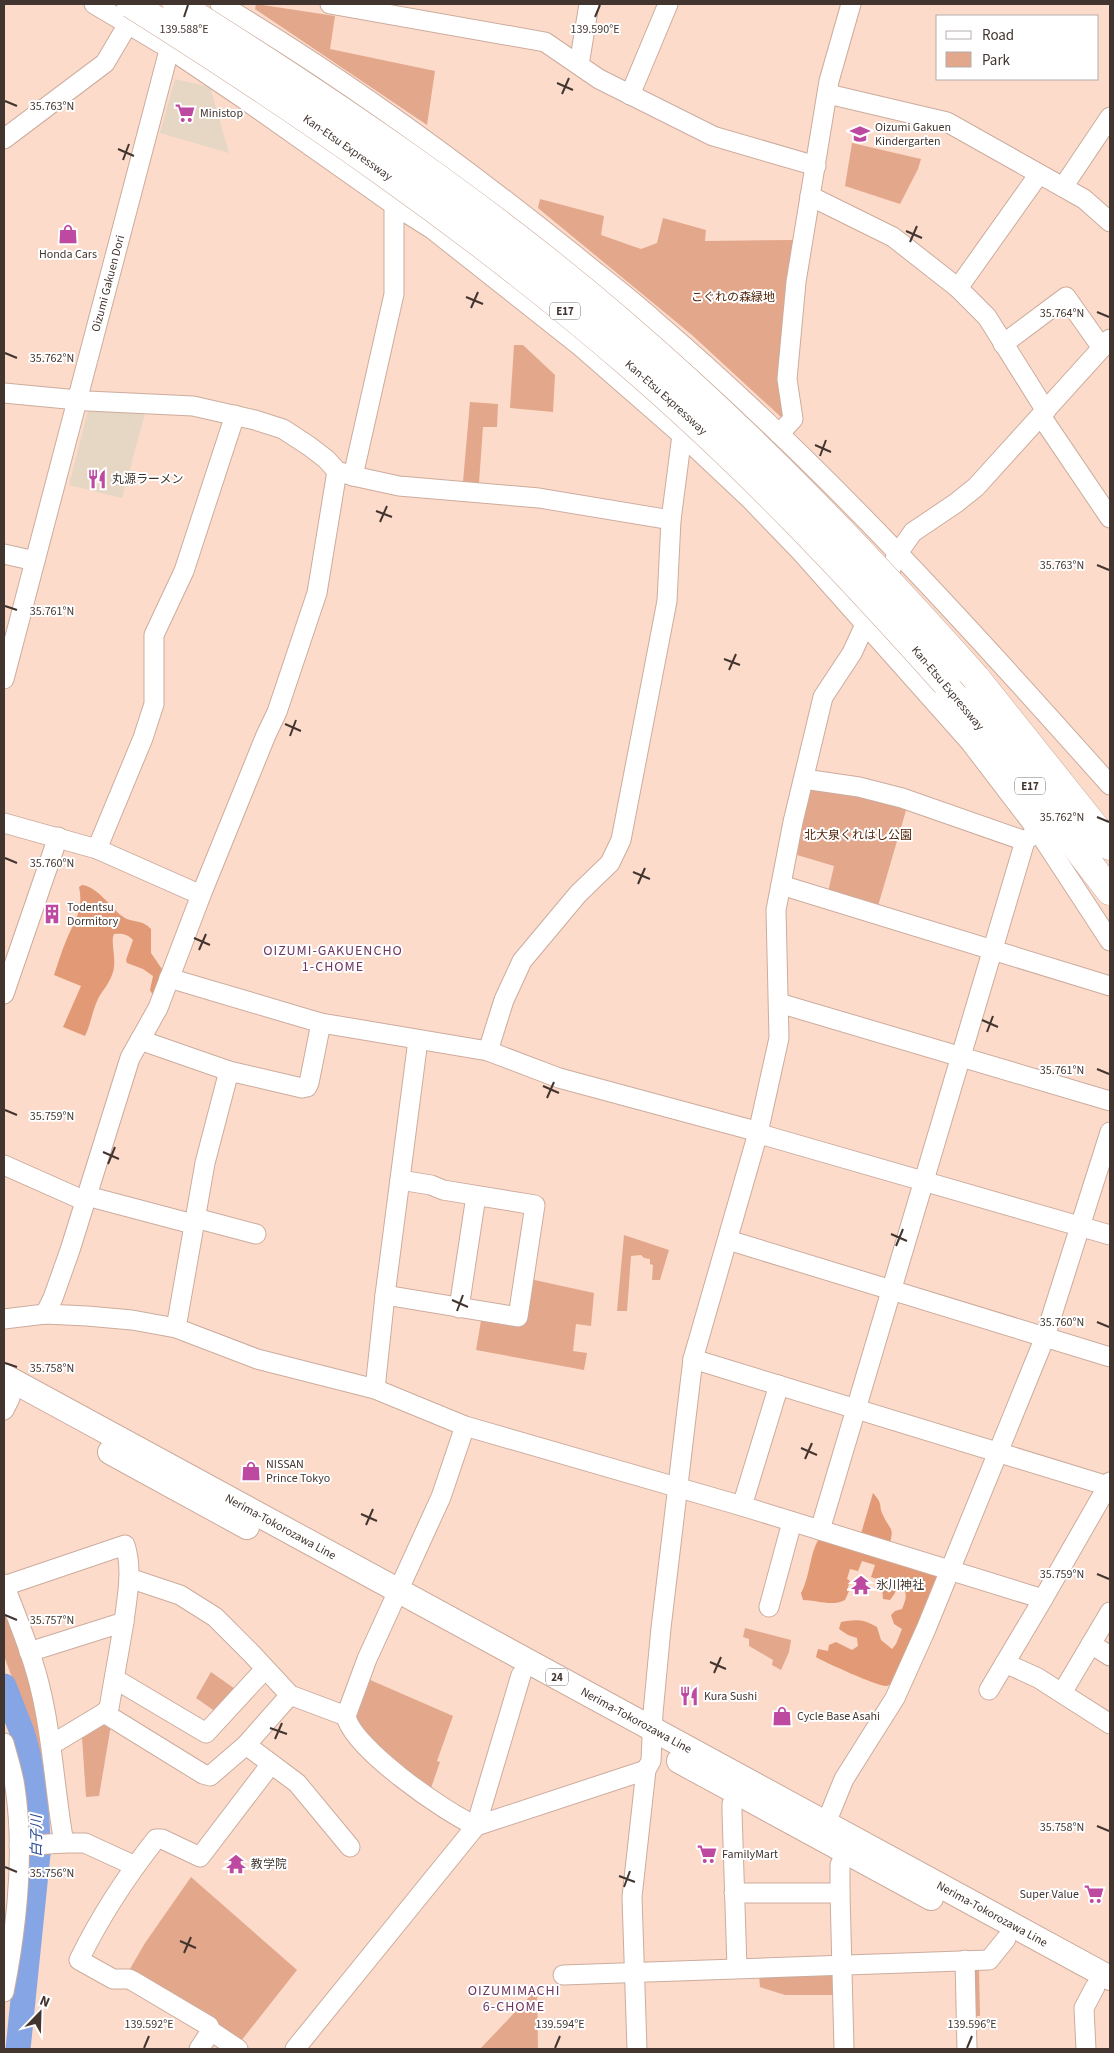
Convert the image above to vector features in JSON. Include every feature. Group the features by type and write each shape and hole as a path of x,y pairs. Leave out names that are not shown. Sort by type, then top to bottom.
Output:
{"highway":[{"name":"Kan-Etsu Expressway","path":"177,4 326,100 420,167 557,270 621,322 680,374 795,483 855,544 976,678 1110,846"},
{"name":"Kan-Etsu Expressway","path":"130,14 290,108 490,251 630,364 768,492 850,577 946,683 1018,787 1110,891"},
{"path":"976,678 1083,783 1110,814"},
{"path":"1018,787 1110,907"}],"main road":[{"name":"Nerima-Tokorozawa Line","path":"5,1395 394,1597 652,1737 737,1794 1006,1939 1105,1987"},
{"name":"Nerima-Tokorozawa Line","path":"394,1597 521,1675 826,1823 1105,1987"}],"street":[{"path":"94,4 130,14 170,49 258,108 394,205 432,229 580,346 682,435 749,498 801,552 970,742 1018,787 1031,836 1110,941"},
{"name":"Oizumi Gakuen Dori","path":"4,678 182,4"},
{"path":"330,4 545,42 599,79 713,136 816,166"},
{"path":"579,65 589,4"},
{"path":"630,95 668,4"},
{"path":"779,434 794,419 787,379 796,282 834,56 850,4"},
{"path":"230,7 368,99 515,207 654,320 779,434 898,553 1110,785"},
{"path":"4,139 105,63 130,14"},
{"path":"828,94 947,122 1084,199 1110,222"},
{"path":"1063,187 1110,117"},
{"path":"958,288 1039,174"},
{"path":"809,201 893,238 958,288 987,318 1044,414 1110,518"},
{"path":"45,1314 56,1290 130,1058 158,1008 201,895 277,712 314,601 345,474 394,294 394,205"},
{"path":"473,262 515,207"},
{"path":"637,2049 632,1897 646,1770 651,1761 661,1628 693,1359 758,1133 780,1038 776,910 781,885 823,697 852,653 898,553 913,532 976,487 1044,414 1060,393 1106,343 1066,297 1003,344"},
{"path":"4,393 194,406 235,415 283,429 309,446 345,474 399,486 539,498 671,520"},
{"path":"97,849 141,743 154,704 154,635 184,570 235,415"},
{"path":"488,1051 504,1000 522,961 578,894 610,863 621,840 667,601 671,520 682,435"},
{"path":"4,554 34,561"},
{"path":"804,779 859,787 1031,836"},
{"path":"4,823 97,849 201,895"},
{"path":"820,1530 993,949 1031,836"},
{"path":"4,994 58,837"},
{"path":"781,885 1110,986"},
{"path":"169,978 321,1023 488,1051 559,1078 1110,1234"},
{"path":"779,1003 1110,1101"},
{"path":"140,1040 229,1071 302,1088 307,1087 321,1023"},
{"path":"375,1389 385,1295 418,1040"},
{"path":"176,1328 205,1162 229,1071"},
{"path":"826,1823 844,1779 896,1698 998,1453 1045,1337 1082,1226 1110,1132"},
{"path":"4,1165 86,1198 189,1223 203,1220 256,1234"},
{"path":"385,1295 518,1317 535,1205 476,1196 400,1180"},
{"path":"459,1308 476,1196"},
{"path":"728,1240 1110,1357"},
{"path":"4,1319 45,1314 112,1317 176,1328 257,1359 375,1389 465,1426 742,1506 949,1569 1043,1600"},
{"path":"693,1359 998,1453 1109,1484 989,1690"},
{"path":"742,1506 779,1384"},
{"path":"346,1716 367,1659 441,1496 465,1426"},
{"path":"769,1607 792,1522"},
{"path":"51,1745 104,1713 109,1708 124,1622 129,1578 128,1554 125,1545 4,1585 29,1652 42,1695 51,1745 55,1790 56,1844"},
{"path":"129,1578 180,1595 215,1617 290,1695 346,1716 357,1737 410,1785 476,1826"},
{"path":"1062,1693 1110,1612"},
{"path":"29,1652 124,1622"},
{"path":"1091,1644 1110,1656"},
{"path":"1005,1663 1038,1678 1110,1724"},
{"path":"115,1679 206,1733 264,1670"},
{"path":"295,2049 476,1826 521,1675"},
{"path":"104,1713 206,1776 214,1774 246,1745 290,1695"},
{"path":"4,1743 15,1786 23,1846 4,1992"},
{"path":"246,1745 297,1783 350,1847"},
{"path":"238,2049 211,2031 209,2026 133,1981 129,1979 113,1979 78,1960 96,1926 135,1866 156,1839 159,1838 200,1857 271,1764"},
{"path":"476,1826 646,1770"},
{"path":"737,1794 732,1804 737,1968"},
{"path":"23,1846 85,1843 135,1866"},
{"path":"844,2049 840,1865 846,1852"},
{"path":"734,1893 840,1893"},
{"path":"563,1974 989,1960 1006,1939"},
{"path":"964,1960 967,2049"},
{"path":"1086,2049 1084,2008 1105,1987"},
{"path":"199,2049 211,2031"}],"shaded area":[{"path":"175,79 210,87 229,153 160,133"},
{"path":"88,410 146,410 122,498 69,485"},
{"path":"82,885 99,893 117,912 129,920 144,923 151,929 151,953 164,972 154,997 150,990 153,976 143,969 127,963 126,960 133,940 124,934 114,934 113,972 96,1004 85,1036 63,1027 81,986 54,975 64,945 77,916 80,903 79,887"},
{"path":"873,1493 880,1503 883,1515 892,1532 889,1546 860,1537"},
{"path":"823,1535 940,1576 894,1684 886,1686 872,1682 816,1657 818,1649 828,1651 829,1645 836,1642 852,1650 858,1646 857,1638 839,1629 841,1622 851,1620 864,1621 877,1627 881,1640 892,1649 902,1629 894,1624 891,1615 895,1611 902,1609 906,1597 902,1585 897,1585 895,1593 890,1600 883,1599 882,1586 875,1584 877,1579 871,1577 875,1565 862,1561 858,1571 850,1569 847,1579 850,1581 847,1590 849,1591 845,1600 830,1603 803,1600 801,1593 807,1578 815,1545"}],"green space":[{"path":"256,4 335,16 330,49 435,71 427,125 255,9"},
{"path":"852,143 921,159 918,169 900,204 845,186"},
{"name":"こぐれの森緑地","path":"540,199 604,216 601,235 641,249 657,243 663,218 706,230 705,241 796,240 785,415 782,418 692,335 538,208"},
{"path":"514,345 523,345 555,375 553,412 510,408"},
{"path":"470,402 498,404 497,427 483,427 479,483 463,482"},
{"name":"北大泉くれはし公園","path":"815,785 907,807 878,906 828,892 834,866 797,855 809,790"},
{"path":"624,1235 669,1250 660,1280 652,1280 653,1265 650,1264 650,1259 644,1258 641,1255 631,1256 627,1311 617,1311"},
{"path":"530,1279 594,1293 591,1326 576,1324 573,1351 587,1353 584,1370 476,1350 482,1315 518,1321"},
{"path":"4,1604 26,1664 46,1755 39,1759 32,1731 4,1656"},
{"path":"745,1628 791,1640 789,1652 781,1670 772,1665 773,1660 749,1646 749,1639 743,1637"},
{"path":"211,1672 238,1691 219,1714 196,1698"},
{"path":"368,1679 453,1716 437,1761 440,1762 430,1791 375,1745 359,1725 356,1717 357,1709"},
{"path":"100,1725 111,1725 99,1796 86,1797 82,1737"},
{"path":"191,1877 297,1970 241,2041 127,1974 145,1943"},
{"path":"974,1967 979,1968 980,2016 971,2016"},
{"path":"834,1971 835,1995 785,1995 760,1987 759,1975"},
{"path":"537,1989 538,2049 480,2049"}],"waterway":[{"name":"白子川","path":"4,1686 22,1732 30,1761 38,1839 18,2049"}],"place":[{"name":"Ministop","path":"185,113"},
{"name":"Oizumi Gakuen Kindergarten","path":"860,134"},
{"name":"Honda Cars","path":"68,234"},
{"name":"丸源ラーメン","path":"97,479"},
{"name":"Todentsu Dormitory","path":"52,914"},
{"name":"NISSAN Prince Tokyo","path":"251,1471"},
{"name":"氷川神社","path":"861,1585"},
{"name":"Kura Sushi","path":"689,1696"},
{"name":"Cycle Base Asahi","path":"782,1716"},
{"name":"FamilyMart","path":"707,1854"},
{"name":"教学院","path":"236,1864"},
{"name":"Super Value","path":"1094,1894"}],"district":[{"name":"OIZUMI-GAKUENCHO 1-CHOME","path":"333,958"},
{"name":"OIZUMIMACHI 6-CHOME","path":"514,1998"}]}
